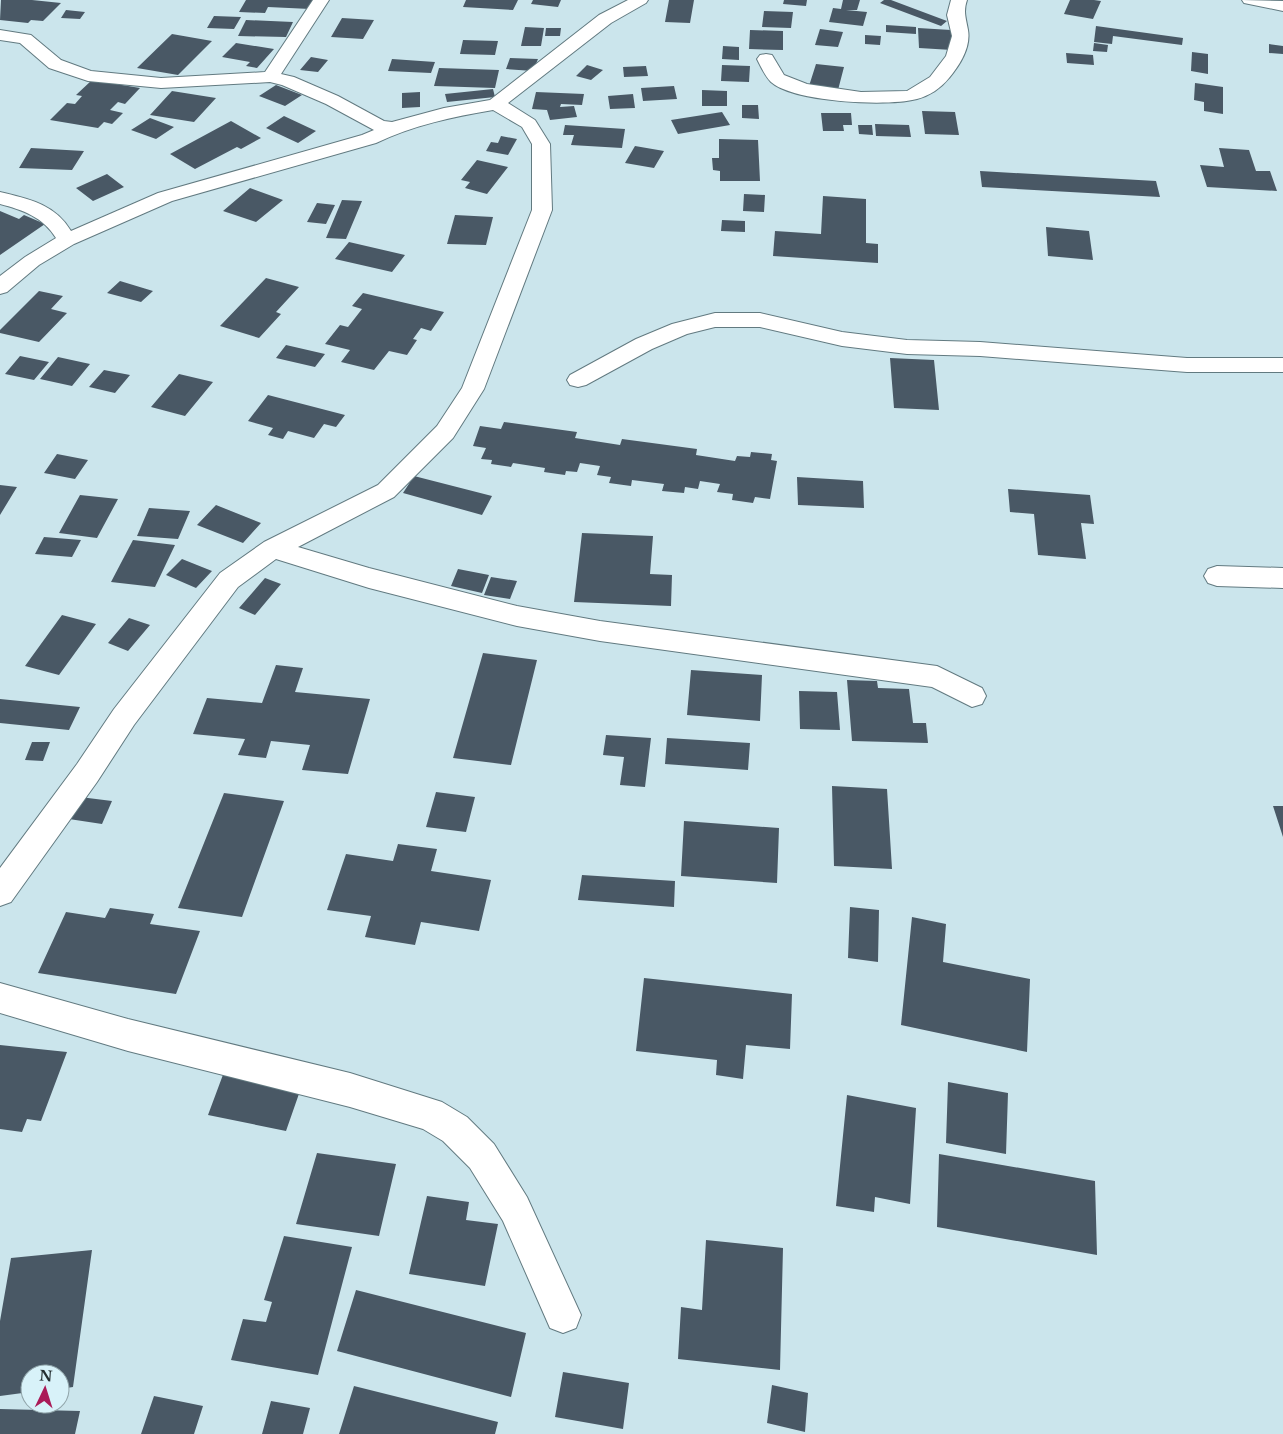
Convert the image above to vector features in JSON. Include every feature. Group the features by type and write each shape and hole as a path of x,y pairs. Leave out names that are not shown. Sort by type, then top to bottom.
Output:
{"street":[{"path":"270,77 321,0"},
{"path":"0,287 32,261 67,240 165,197 369,139 393,128 444,112 496,104 605,20 640,0"},
{"path":"766,60 776,77 784,83 807,89 854,98 878,99 910,96 926,88 943,74 957,51 960,36 955,10 959,0"},
{"path":"1250,0 1283,6"},
{"path":"0,35 25,40 55,64 88,76 161,83 270,77 288,81 332,100 378,125 393,128"},
{"path":"0,892 124,717 229,580 273,549 386,491 445,432 473,389 542,210 541,144 529,124 496,104"},
{"path":"0,198 33,207 56,222 67,240"},
{"path":"578,380 680,329 714,320 760,320 842,339 907,347 980,349 1187,365 1283,365"},
{"path":"273,549 368,578 518,616 600,632 938,677 972,696"},
{"path":"1217,576 1283,578"},
{"path":"0,998 128,1034 350,1090 430,1114 456,1129 482,1156 515,1209 563,1315"}],"building":[{"path":"1,0 32,0 61,3 43,21 31,20 28,23 0,20"},
{"path":"246,0 314,0 310,9 268,7 265,13 239,12"},
{"path":"466,0 518,0 513,10 463,7"},
{"path":"533,0 561,0 558,7 531,4"},
{"path":"669,0 694,0 690,23 665,22"},
{"path":"784,0 807,0 806,6 783,4"},
{"path":"843,0 860,0 857,10 846,10 867,12 863,26 829,22 833,8 841,9"},
{"path":"884,0 891,0 947,21 941,26 880,3"},
{"path":"1070,0 1101,1 1093,19 1064,14"},
{"path":"66,10 85,12 80,19 61,18"},
{"path":"764,11 793,12 791,28 762,27"},
{"path":"214,16 241,17 234,29 207,28"},
{"path":"342,18 374,20 363,39 331,37"},
{"path":"246,20 293,22 286,37 238,36"},
{"path":"886,25 916,27 916,34 886,32"},
{"path":"1096,26 1183,38 1182,45 1113,36 1112,44 1094,42"},
{"path":"525,27 544,28 541,46 521,46"},
{"path":"546,28 561,28 560,36 545,36"},
{"path":"918,28 951,30 952,50 919,48"},
{"path":"820,29 843,32 838,47 815,45"},
{"path":"750,30 783,31 783,50 749,49"},
{"path":"172,34 212,41 178,75 137,68"},
{"path":"865,35 881,36 880,45 865,44"},
{"path":"463,40 498,41 495,55 460,54"},
{"path":"236,43 274,49 257,68 246,66 250,62 222,57"},
{"path":"1094,43 1108,45 1107,52 1093,51"},
{"path":"1269,44 1283,46 1283,54 1269,53"},
{"path":"723,46 739,47 739,60 722,59"},
{"path":"1192,52 1208,54 1208,74 1191,71"},
{"path":"1066,53 1093,55 1094,65 1067,63"},
{"path":"311,57 328,60 318,72 300,70"},
{"path":"510,58 538,59 533,71 506,69"},
{"path":"392,59 435,62 431,73 388,71"},
{"path":"816,64 844,67 838,90 809,86"},
{"path":"587,65 603,70 591,80 576,76"},
{"path":"722,65 750,66 749,82 721,81"},
{"path":"646,66 648,76 624,77 623,67"},
{"path":"439,68 499,70 495,88 434,86"},
{"path":"92,80 140,88 125,104 118,102 110,110 123,113 112,124 104,122 98,128 50,120 67,103 75,104 82,96 76,95"},
{"path":"1195,83 1223,87 1223,114 1204,111 1204,102 1194,100"},
{"path":"276,85 302,95 285,106 259,96"},
{"path":"674,86 677,99 643,101 641,88"},
{"path":"493,89 495,97 447,102 445,94"},
{"path":"702,90 727,91 727,106 702,106"},
{"path":"172,91 216,98 194,122 150,115"},
{"path":"420,92 420,107 402,108 402,93"},
{"path":"536,92 584,94 582,105 561,104 560,107 574,106 577,117 550,120 547,110 532,109"},
{"path":"633,94 635,108 610,109 608,96"},
{"path":"742,105 758,105 759,119 742,118"},
{"path":"922,111 955,112 959,135 925,134"},
{"path":"722,112 730,125 678,134 671,120"},
{"path":"821,113 851,113 852,125 843,125 844,131 823,131"},
{"path":"284,116 316,131 298,143 266,128"},
{"path":"150,118 174,127 156,139 131,130"},
{"path":"231,121 261,138 241,149 237,147 195,169 170,154"},
{"path":"875,124 909,125 911,137 876,136"},
{"path":"565,125 625,129 622,148 571,145 574,135 563,135"},
{"path":"858,125 872,125 873,135 859,134"},
{"path":"501,136 517,139 508,155 486,151 491,142 498,143"},
{"path":"719,139 758,140 760,181 720,181 720,171 713,170 712,158 719,158"},
{"path":"635,146 664,151 654,168 625,163"},
{"path":"31,148 84,151 72,170 19,168"},
{"path":"1219,148 1249,150 1256,171 1270,171 1277,191 1207,187 1200,165 1224,167"},
{"path":"477,160 508,167 487,194 465,188 470,182 461,180"},
{"path":"980,171 1156,181 1160,197 982,187"},
{"path":"107,174 124,187 93,201 76,188"},
{"path":"250,188 283,200 256,222 223,211"},
{"path":"744,194 765,195 764,212 743,211"},
{"path":"823,196 866,199 866,243 878,244 878,263 773,256 775,231 821,234"},
{"path":"342,200 362,201 346,239 326,238"},
{"path":"317,203 335,205 326,224 307,222"},
{"path":"0,211 19,219 24,215 45,224 0,255"},
{"path":"455,215 493,217 486,245 447,244"},
{"path":"722,220 745,221 745,232 721,231"},
{"path":"1046,227 1089,231 1093,260 1048,256"},
{"path":"349,242 405,255 392,272 335,259"},
{"path":"266,278 299,287 276,312 281,314 259,338 220,326"},
{"path":"120,281 153,291 141,302 107,293"},
{"path":"39,291 63,296 51,309 67,313 39,342 0,333 0,330"},
{"path":"363,293 444,312 431,331 421,328 413,339 417,340 407,355 389,351 374,370 341,362 350,350 325,344 340,325 348,327 362,309 352,306"},
{"path":"286,345 325,354 315,367 276,358"},
{"path":"20,356 49,362 34,380 5,374"},
{"path":"58,357 90,364 72,386 40,379"},
{"path":"890,358 934,360 939,410 894,408"},
{"path":"104,370 130,375 115,393 89,387"},
{"path":"179,374 213,382 185,416 151,407"},
{"path":"268,395 345,415 336,427 324,424 314,438 288,431 283,439 268,435 273,428 248,421"},
{"path":"504,422 577,432 575,438 620,445 622,439 697,449 696,455 735,461 737,456 750,457 751,452 772,454 771,460 777,461 770,499 755,497 753,503 732,500 733,494 717,492 720,484 700,481 698,489 685,487 684,493 662,491 664,484 632,480 631,486 609,483 611,477 597,475 600,466 580,463 577,472 566,471 565,475 544,472 545,468 513,463 511,467 491,464 492,460 481,459 486,448 473,446 480,426 501,429"},
{"path":"57,454 88,460 75,479 44,473"},
{"path":"414,476 492,496 482,515 403,493"},
{"path":"797,477 863,481 864,508 798,505"},
{"path":"0,485 17,487 0,515"},
{"path":"1008,489 1090,495 1094,524 1081,523 1086,559 1038,555 1034,514 1010,512"},
{"path":"80,495 118,499 97,538 59,533"},
{"path":"216,505 261,523 243,543 197,525"},
{"path":"149,508 190,511 178,539 137,536"},
{"path":"582,533 653,536 650,574 672,575 671,606 574,602"},
{"path":"44,537 81,540 72,557 35,554"},
{"path":"133,540 175,545 155,587 111,582"},
{"path":"182,559 212,571 196,588 166,575"},
{"path":"458,569 489,575 482,593 451,586"},
{"path":"491,577 517,581 510,599 484,595"},
{"path":"265,578 281,584 255,615 239,608"},
{"path":"62,615 96,624 59,675 25,666"},
{"path":"129,618 150,625 128,651 108,643"},
{"path":"483,653 537,660 511,765 453,758"},
{"path":"276,665 303,668 295,692 370,699 348,774 302,770 310,745 271,741 266,758 238,755 245,739 193,734 207,698 262,703"},
{"path":"691,670 762,675 760,721 687,715"},
{"path":"847,680 877,681 878,688 909,689 913,723 926,723 928,743 852,741"},
{"path":"799,691 837,692 840,730 800,729"},
{"path":"0,699 80,707 69,730 0,723"},
{"path":"606,735 651,738 645,787 620,785 624,757 603,755"},
{"path":"667,738 750,743 748,770 665,764"},
{"path":"32,742 50,742 43,761 25,760"},
{"path":"832,786 887,789 892,869 834,866"},
{"path":"436,792 475,797 466,832 426,827"},
{"path":"224,793 284,801 242,917 178,908"},
{"path":"80,797 112,801 102,824 69,819"},
{"path":"1273,806 1283,806 1283,837"},
{"path":"684,821 779,828 777,883 681,876"},
{"path":"398,844 437,849 431,871 491,880 479,931 421,922 415,945 365,937 371,916 327,910 346,854 393,861"},
{"path":"582,875 675,881 674,907 578,900"},
{"path":"850,907 879,910 878,962 848,958"},
{"path":"110,908 154,914 150,924 200,931 176,994 38,973 66,912 105,918"},
{"path":"912,917 946,924 943,962 1030,979 1027,1052 901,1025"},
{"path":"644,978 792,994 790,1049 746,1045 743,1079 716,1075 717,1060 636,1051"},
{"path":"0,1045 67,1052 41,1121 27,1119 22,1132 0,1129"},
{"path":"224,1072 301,1088 286,1131 208,1115"},
{"path":"948,1082 1008,1093 1006,1154 946,1143"},
{"path":"847,1095 916,1108 910,1204 875,1197 874,1212 836,1206"},
{"path":"317,1153 396,1164 379,1236 296,1224"},
{"path":"939,1154 1095,1181 1097,1255 937,1227"},
{"path":"427,1196 469,1202 466,1220 498,1224 485,1286 409,1274"},
{"path":"284,1236 352,1247 318,1375 231,1360 243,1319 266,1322 272,1302 264,1300"},
{"path":"706,1240 783,1248 780,1370 678,1359 681,1307 702,1310"},
{"path":"92,1250 73,1387 70,1387 70,1364 20,1364 20,1393 0,1396 0,1321 11,1258"},
{"path":"356,1290 526,1333 511,1397 337,1351"},
{"path":"563,1372 629,1383 623,1429 555,1417"},
{"path":"772,1385 808,1393 805,1432 767,1423"},
{"path":"354,1386 498,1422 495,1434 339,1434"},
{"path":"154,1396 203,1406 194,1434 141,1434"},
{"path":"271,1401 310,1408 303,1434 262,1434"},
{"path":"0,1409 20,1410 20,1414 70,1414 70,1411 80,1411 75,1434 0,1434"}]}
